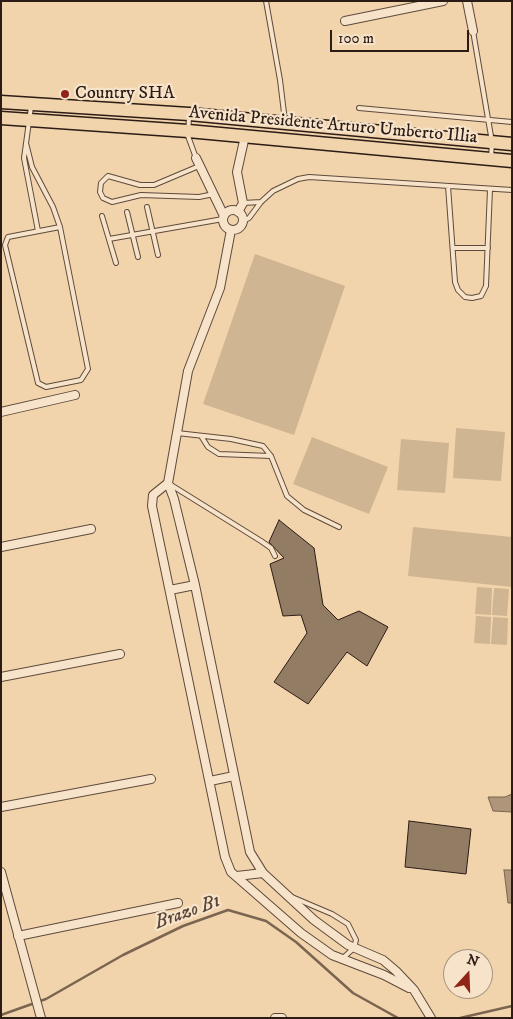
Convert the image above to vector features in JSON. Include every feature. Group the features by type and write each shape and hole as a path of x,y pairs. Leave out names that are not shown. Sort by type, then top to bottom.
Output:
{"main road":[{"name":"Avenida Presidente Arturo Umberto Illia","path":"1,102 189,114 512,144"},
{"name":"Avenida Presidente Arturo Umberto Illia","path":"1,118 188,131 512,161"}],"street":[{"path":"345,21 443,1"},
{"path":"466,1 473,31"},
{"path":"238,212 243,203 237,172 245,136"},
{"path":"198,162 214,194 224,225 231,230 240,228 242,216 238,212 232,210 223,218"},
{"path":"231,230 220,288 190,364 168,483 174,499 195,585 250,852 262,873 314,920 354,948 383,960 414,990 431,1018"},
{"path":"1,412 75,395"},
{"path":"168,483 153,495 152,506 225,856 231,872 301,933 342,960 384,975 414,990"},
{"path":"1,547 91,530"},
{"path":"170,590 195,585"},
{"path":"1,677 120,654"},
{"path":"210,781 234,776"},
{"path":"1,807 151,779"},
{"path":"1,872 41,1014"},
{"path":"237,876 262,873"},
{"path":"18,936 178,903"},
{"path":"275,1018 282,1018"}],"lane":[{"path":"266,1 280,80 285,123"},
{"path":"473,31 492,142 491,158"},
{"path":"32,104 28,120 24,158 38,231"},
{"path":"359,108 512,122"},
{"path":"189,114 188,131 198,162 154,185 140,184 108,176 101,183 100,192 103,198 112,202 141,195 199,197 214,194"},
{"path":"26,143 32,167 56,213 60,227 88,369 81,380 46,387 38,383 5,245 8,237 60,227"},
{"path":"242,222 254,212 260,202 278,189 309,177 512,190"},
{"path":"448,186 458,290 465,297 472,298 481,296 484,290 488,248 490,189"},
{"path":"243,203 260,202"},
{"path":"147,207 158,255"},
{"path":"127,212 138,257"},
{"path":"102,216 116,262"},
{"path":"109,239 223,218"},
{"path":"453,248 488,248"},
{"path":"178,433 252,442 263,446 271,456 283,488 292,502 339,527"},
{"path":"202,436 208,447 219,454 271,456"},
{"path":"168,483 261,540 271,548 275,556"},
{"path":"287,896 309,903 348,924 356,940 354,948 342,960"}],"shaded area":[{"path":"255,254 345,286 294,435 203,404"},
{"path":"456,428 505,432 501,481 453,478"},
{"path":"312,437 388,467 369,514 293,484"},
{"path":"401,439 449,443 445,493 397,490"},
{"path":"413,527 512,537 512,587 408,576"},
{"path":"477,587 492,588 491,615 475,614"},
{"path":"494,588 509,589 507,616 492,615"},
{"path":"476,616 491,617 490,644 474,643"},
{"path":"493,617 508,618 507,645 491,644"},
{"path":"512,794 512,812 493,811 488,797 505,797"},
{"path":"504,870 512,870 512,903 508,903"}],"building":[{"path":"279,520 314,548 323,605 338,620 359,611 388,627 367,666 347,652 308,704 274,682 307,633 301,615 283,616 270,564 284,558 269,542"},
{"path":"409,821 471,829 466,874 405,867"}],"waterway":[{"name":"Brazo B1","path":"1,1015 46,999 123,955 183,926 228,910 266,921 296,942 353,993 398,1018"},
{"name":"Brazo B1","path":"460,1018 512,1006"}],"place":[{"name":"Country SHA","path":"65,94"}]}
